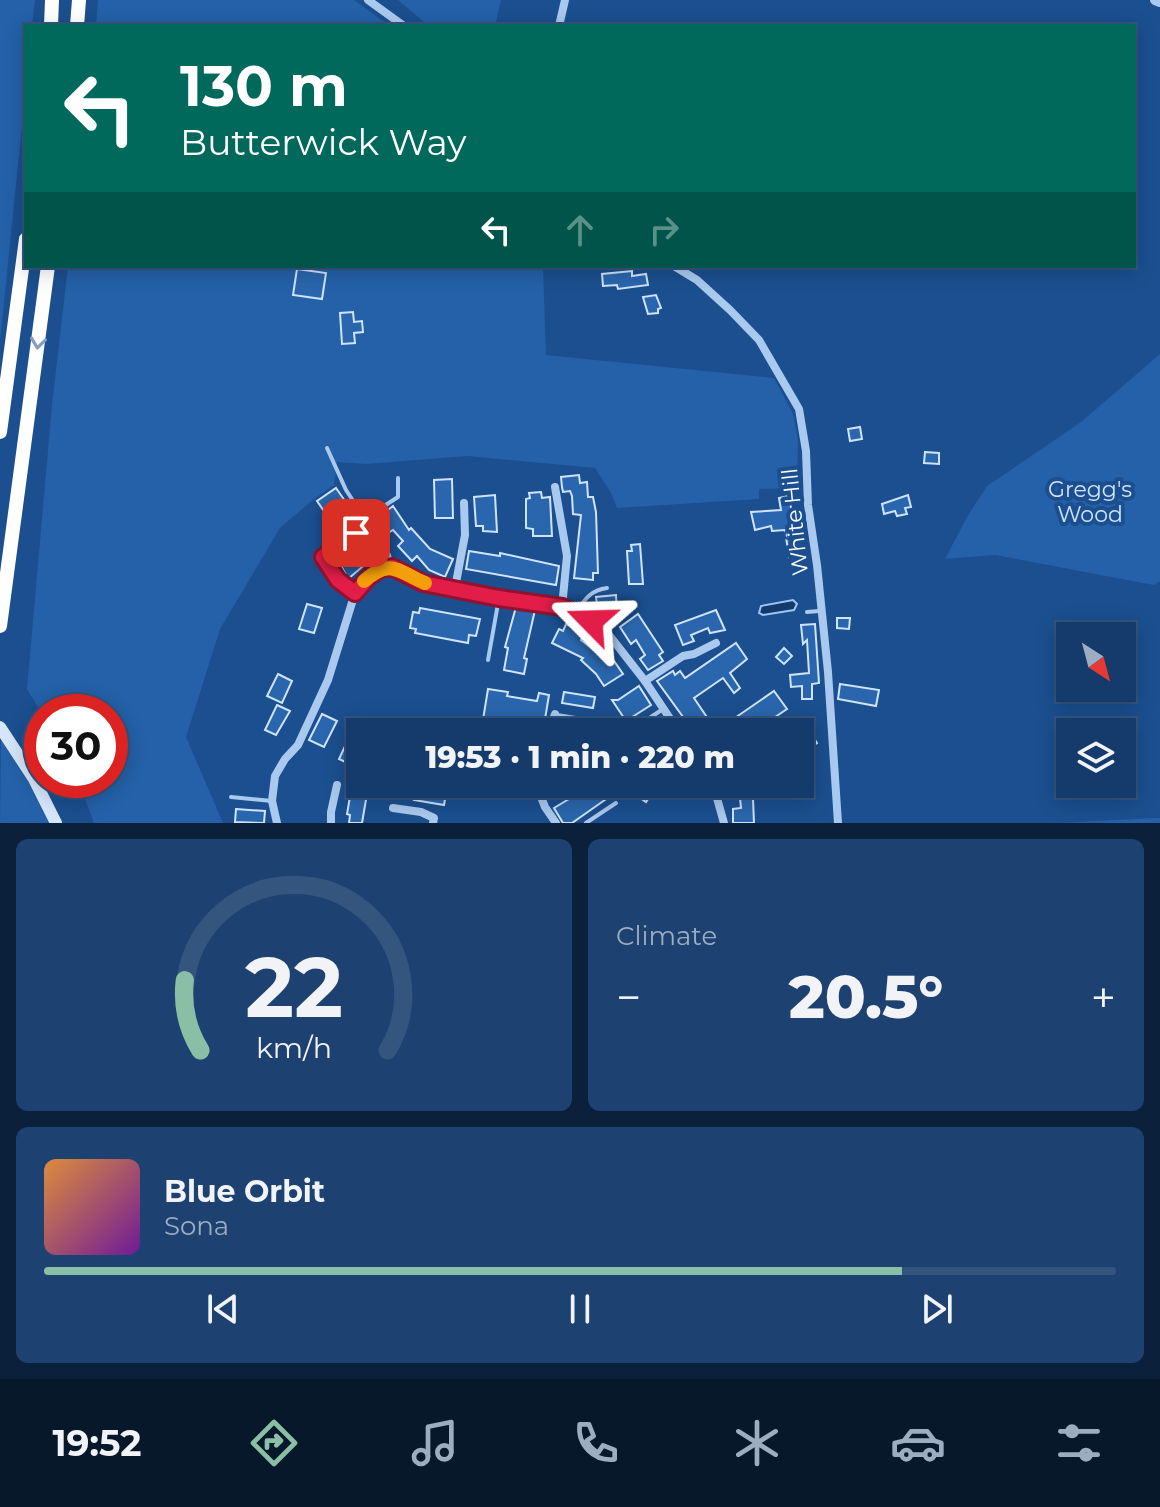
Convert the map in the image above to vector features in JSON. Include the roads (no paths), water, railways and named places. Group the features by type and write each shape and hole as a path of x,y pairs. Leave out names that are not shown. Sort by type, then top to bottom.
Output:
{"highway":[{"path":"51,24 52,0"},
{"path":"77,24 79,0"},
{"path":"0,432 24,254"},
{"path":"0,626 48,268"}],"main road":[{"path":"0,727 18,752 56,823"}],"street":[{"path":"368,0 401,24"},
{"path":"559,24 565,0"},
{"name":"White Hill","path":"677,268 697,280 759,340 799,409 822,611 838,823"},
{"path":"555,487 567,556 562,607"},
{"path":"455,588 465,535 464,503"},
{"path":"355,593 338,580 323,557 356,533"},
{"path":"277,823 272,801 279,766 298,745 328,680 355,593 380,569 392,567 423,583 562,607 576,613 609,635 669,718"},
{"path":"645,681 683,656 716,643"},
{"path":"554,718 555,714"},
{"path":"331,823 337,785"},
{"path":"541,798 556,823"},
{"path":"717,798 724,823"},
{"path":"393,808 421,812 434,818 433,823"}],"lane":[{"path":"327,448 346,490 390,553 392,567"},
{"path":"367,522 398,497 398,478"},
{"path":"576,613 588,595 597,589 607,588"},
{"path":"488,660 499,598"},
{"path":"807,612 822,611"},
{"path":"650,718 663,709"},
{"path":"555,714 577,718"},
{"path":"231,797 272,801"},
{"path":"586,823 616,803"}],"park label":[{"name":"Gregg's Wood","path":"1090,502"}]}
